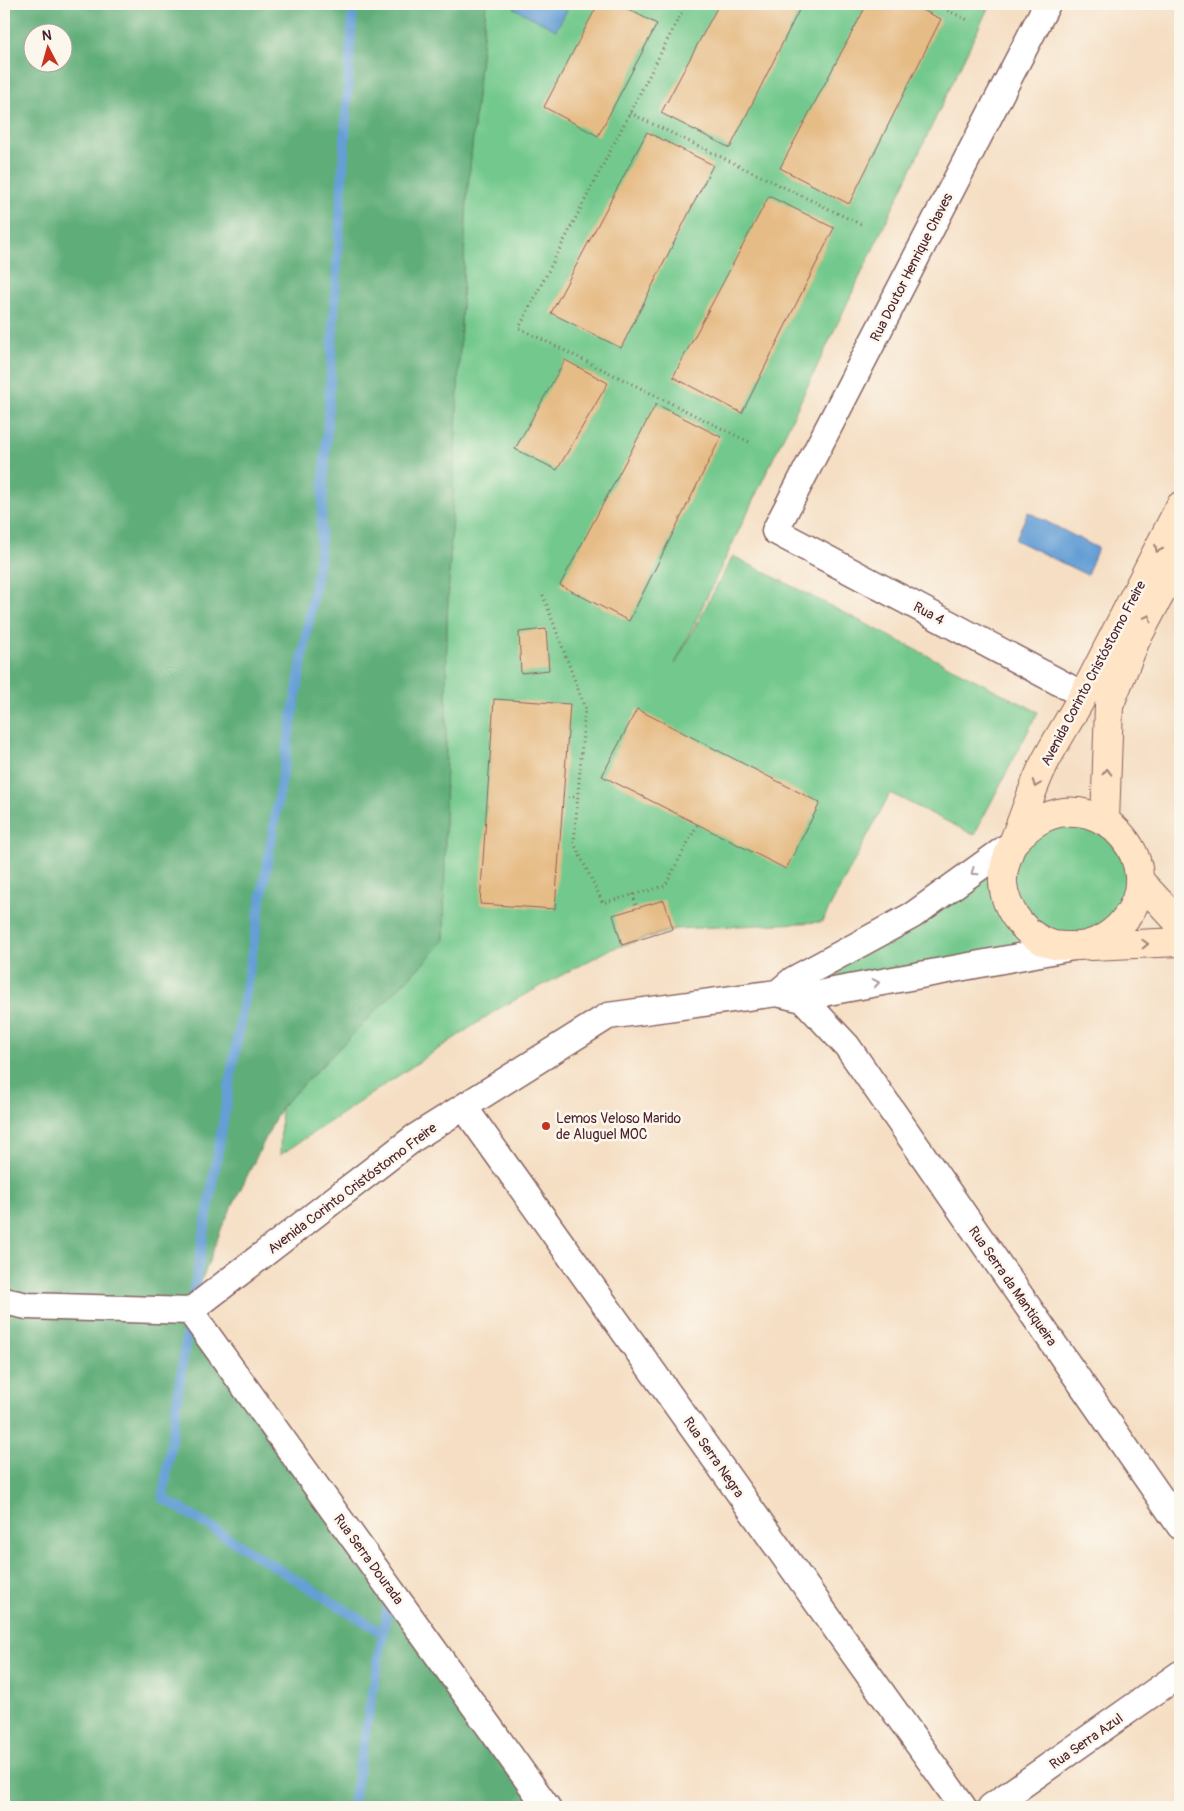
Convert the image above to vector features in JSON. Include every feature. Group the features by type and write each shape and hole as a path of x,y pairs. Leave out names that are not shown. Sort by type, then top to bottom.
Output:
{"street":[{"name":"Rua Doutor Henrique Chaves","path":"775,530 1046,4"},
{"name":"Avenida Corinto Cristóstomo Freire","path":"1076,947 1053,944 1034,936 1018,922 1007,904 1003,884 1005,863 1044,764 1084,695 1180,506"},
{"name":"Rua 4","path":"775,530 1084,695"},
{"name":"Avenida Corinto Cristóstomo Freire","path":"1105,821 1109,706 1135,642 1180,557"},
{"name":"Avenida Corinto Cristóstomo Freire","path":"190,1311 414,1138 608,1016 1094,943 1112,933 1126,918 1136,900 1139,880 1137,862 1130,846 1119,832 1105,821 1086,813 1065,812 1045,817 1027,828 1013,843 913,915 803,986"},
{"path":"1139,880 1180,924"},
{"path":"1076,947 1180,942"},
{"name":"Rua Serra da Mantiqueira","path":"803,986 847,1046 1180,1526"},
{"name":"Rua Serra Negra","path":"464,1107 963,1807"},
{"path":"4,1301 27,1306 190,1311"},
{"name":"Rua Serra Dourada","path":"190,1311 547,1807"},
{"name":"Rua Serra Azul","path":"991,1807 1180,1674"}],"path":[{"path":"686,4 519,328 749,442"},
{"path":"934,4 968,20"},
{"path":"630,113 862,225"},
{"path":"543,595 585,708 574,843 603,903 665,886 697,824"},
{"path":"563,796 578,797"},
{"path":"634,894 638,908"}],"green space":[{"path":"4,4 486,4 467,197 447,620 444,942 281,1107 222,1227 190,1311 547,1807 4,1807"},
{"path":"486,4 990,4 675,664 733,556 1038,712 974,835 890,793 822,922 675,929 611,949 498,1009 280,1155 281,1107 444,942 447,620 467,197"},
{"path":"1086,821 1129,859 1122,914 1069,940 1031,927 1009,874 1032,833"},
{"path":"997,866 1039,945 868,975 820,976"}],"water":[{"path":"517,4 570,4 556,30 514,8"},
{"path":"1028,512 1098,548 1087,575 1015,540"}],"building":[{"path":"598,4 618,4 657,24 598,136 544,107"},
{"path":"719,4 802,4 730,148 661,113"},
{"path":"867,4 910,4 941,19 849,204 780,168"},
{"path":"647,132 713,165 621,348 551,313"},
{"path":"769,196 834,228 742,413 673,377"},
{"path":"565,360 608,383 557,470 515,449"},
{"path":"656,404 721,437 629,621 560,585"},
{"path":"546,629 549,670 521,673 519,632"},
{"path":"494,699 570,704 555,909 480,904"},
{"path":"637,709 820,803 786,869 602,776"},
{"path":"664,900 673,929 622,945 613,915"}],"waterway":[{"path":"192,1303 319,561 353,4"},
{"path":"189,1318 163,1498 383,1633"},
{"path":"352,1807 390,1594"}],"place":[{"name":"Lemos Veloso Marido de Aluguel MOC","path":"546,1126"}]}
